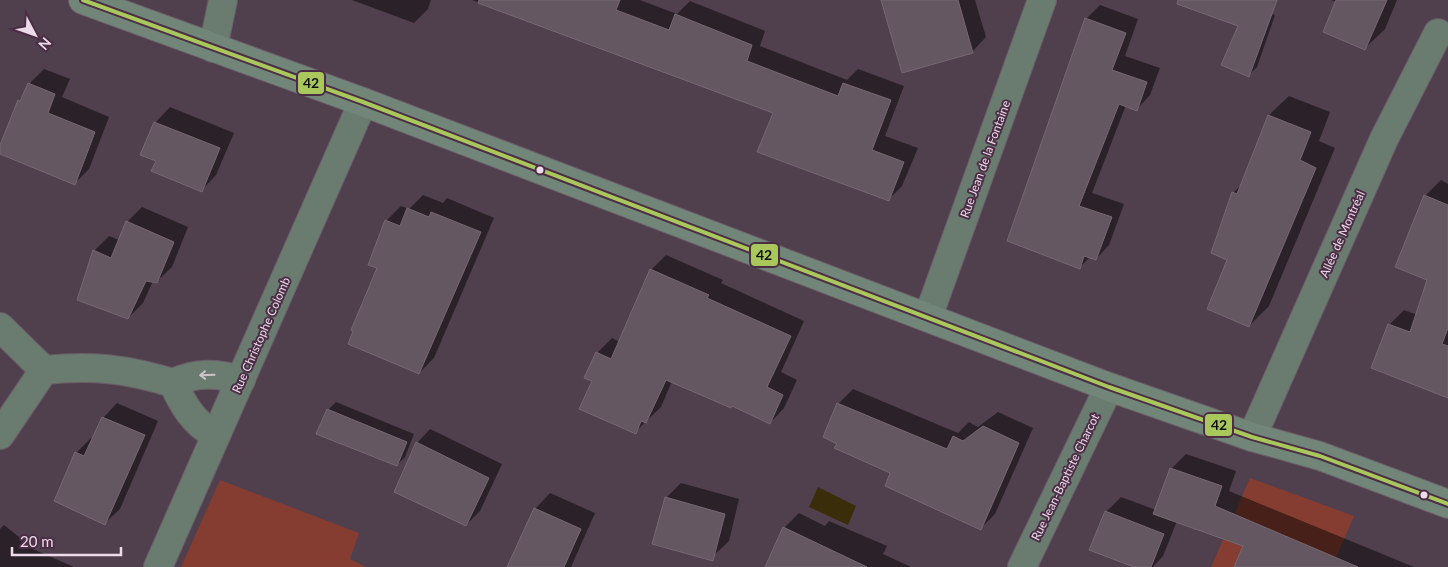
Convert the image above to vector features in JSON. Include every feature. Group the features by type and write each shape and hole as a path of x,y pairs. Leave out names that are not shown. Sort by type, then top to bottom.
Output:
{"main road":[{"path":"84,0 363,102 1109,387 1252,437 1320,456 1448,504"}],"street":[{"path":"214,48 223,0"},
{"name":"Rue Jean de la Fontaine","path":"928,317 1042,0"},
{"name":"Allée de Montréal","path":"1252,437 1384,139 1438,33"},
{"name":"Rue Christophe Colomb","path":"158,567 363,102"},
{"path":"0,327 44,370"},
{"path":"0,435 44,370 80,366 109,368 144,374 173,383 191,375 220,374 241,380"},
{"path":"173,383 183,406 206,430 216,435"},
{"name":"Rue Jean-Baptiste Charcot","path":"1022,567 1109,387"}],"shaded area":[{"path":"1250,478 1354,516 1332,567 1211,567"},
{"path":"220,480 359,533 350,559 366,567 181,567"},
{"path":"818,487 856,506 848,525 809,507"}],"building":[{"path":"479,0 620,0 616,10 669,30 675,14 752,45 747,61 838,96 843,83 891,100 872,150 904,162 889,201 757,152 773,113 478,3"},
{"path":"881,0 958,0 973,53 902,73"},
{"path":"1178,0 1277,0 1249,77 1221,65 1238,26 1177,4"},
{"path":"1336,0 1387,0 1365,50 1323,32"},
{"path":"1085,18 1126,33 1112,70 1147,82 1137,111 1119,104 1079,206 1112,217 1096,260 1084,256 1080,269 1007,241"},
{"path":"28,83 55,94 48,113 95,132 75,185 0,154 0,145 18,100 20,101"},
{"path":"1268,115 1311,132 1300,160 1316,168 1249,327 1207,309 1227,260 1211,253 1232,192 1237,194"},
{"path":"154,122 220,148 202,192 151,171 156,161 140,155"},
{"path":"1424,195 1448,205 1448,328 1442,344 1448,346 1448,398 1371,368 1388,324 1410,332 1427,280 1395,267"},
{"path":"407,208 429,217 431,212 481,232 419,374 348,344 353,331 351,330 377,268 368,265 385,220 400,226"},
{"path":"126,221 174,242 157,283 146,281 128,319 77,300 93,250 111,258"},
{"path":"650,269 709,295 707,298 791,336 767,387 783,395 770,424 732,406 731,408 666,380 646,423 641,421 636,434 579,409 592,381 584,378 596,352 611,359"},
{"path":"837,403 947,449 953,436 963,441 983,426 1019,443 981,530 885,486 890,473 834,448 837,444 823,437"},
{"path":"327,409 407,442 397,466 316,434"},
{"path":"102,417 145,435 105,525 54,501 75,452 84,456"},
{"path":"416,442 489,478 466,526 394,492"},
{"path":"1170,468 1222,486 1215,506 1358,567 1234,567 1243,546 1153,514"},
{"path":"665,497 725,514 713,561 652,544"},
{"path":"534,508 581,529 564,567 507,567"},
{"path":"1105,511 1164,534 1151,567 1134,567 1089,550"},
{"path":"783,527 867,567 765,567"}],"transit line":[{"name":"42","path":"83,0 363,102 1109,387 1252,437 1320,456 1448,504"}]}
